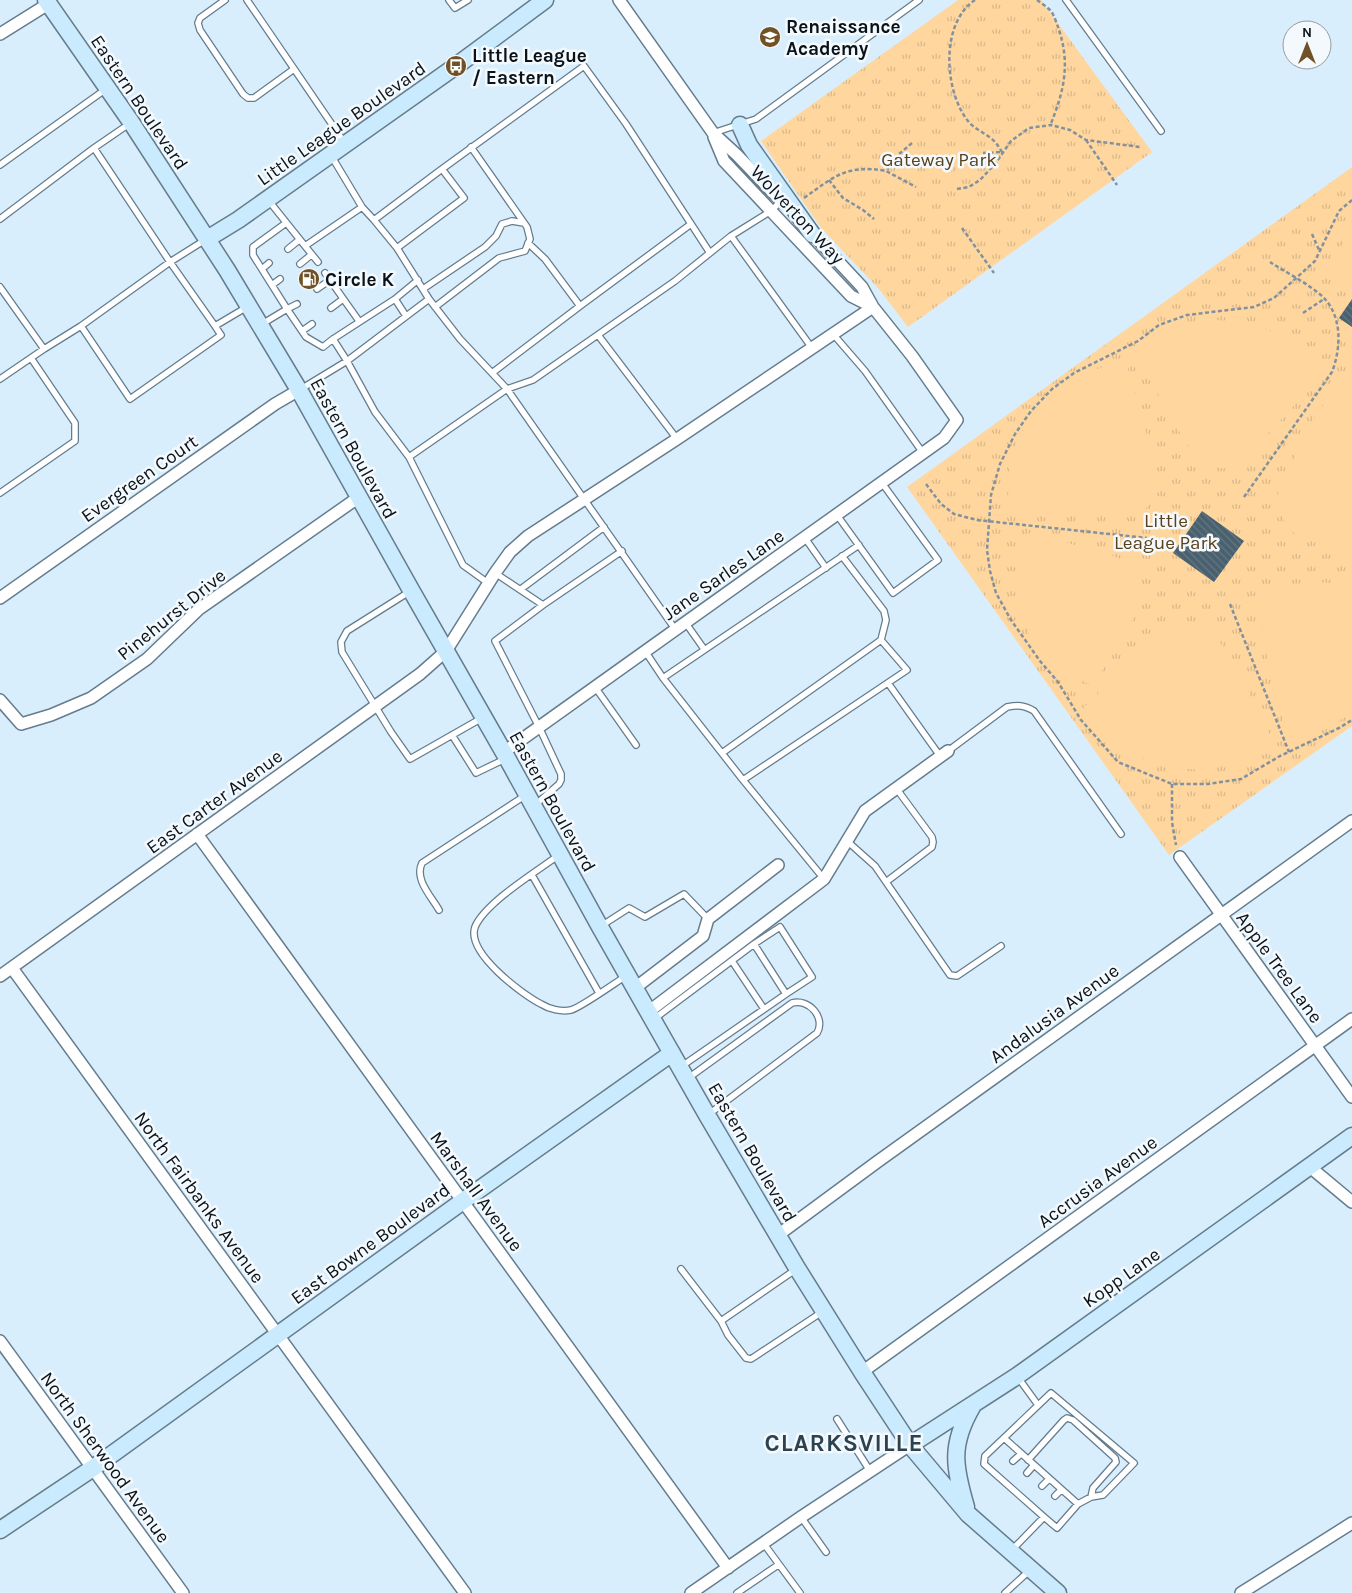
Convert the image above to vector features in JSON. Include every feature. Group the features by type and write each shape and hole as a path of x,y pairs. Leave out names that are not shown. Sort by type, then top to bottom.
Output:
{"main road":[{"name":"Little League Boulevard","path":"207,239 238,220 346,144 545,0"},
{"name":"Eastern Boulevard","path":"50,1 207,239 299,390 707,1115 797,1268 862,1372 910,1445 968,1514 1058,1593"},
{"path":"740,125 748,145 812,234"},
{"name":"East Bowne Boulevard","path":"0,1530 92,1468 463,1201 680,1066"},
{"name":"Kopp Lane","path":"910,1445 1017,1376 1352,1136"},
{"path":"968,1514 959,1484 955,1454 961,1426 975,1403"}],"street":[{"name":"Wolverton Way","path":"619,0 713,133 781,201 862,287 873,307 912,356 957,420"},
{"path":"0,33 50,1"},
{"name":"Wolverton Way","path":"713,133 724,161 851,296 873,307"},
{"name":"East Carter Avenue","path":"0,976 420,674 446,651 488,583 510,552 523,540 873,307"},
{"name":"Evergreen Court","path":"0,598 275,404 299,390"},
{"name":"Jane Sarles Lane","path":"506,755 539,727 944,438 957,420"},
{"name":"Pinehurst Drive","path":"0,700 21,724 51,715 91,698 147,659 199,609 359,497"},
{"path":"651,1016 824,879 865,811 944,753"},
{"name":"Andalusia Avenue","path":"778,1236 902,1144 1352,821"},
{"name":"Marshall Avenue","path":"197,834 728,1568"},
{"name":"Apple Tree Lane","path":"1180,857 1352,1097"},
{"path":"631,982 703,936 708,919 778,865"},
{"name":"North Fairbanks Avenue","path":"12,968 465,1593"},
{"name":"Accrusia Avenue","path":"862,1372 1352,1019"},
{"path":"1310,1167 1352,1202"},
{"name":"North Sherwood Avenue","path":"0,1341 183,1593"},
{"path":"692,1593 801,1517 910,1445"},
{"path":"1241,1593 1352,1522"}],"lane":[{"path":"225,0 200,18 198,23 200,30 243,94 248,98 254,98 294,69"},
{"path":"247,0 346,144"},
{"path":"449,0 455,8 468,0"},
{"path":"713,133 756,119 919,0"},
{"path":"1066,0 1161,131"},
{"path":"374,220 471,147 584,66 626,124 710,253"},
{"path":"0,165 107,89"},
{"path":"0,219 131,122"},
{"path":"435,308 499,258 525,251 530,240 527,227 471,147"},
{"path":"81,326 130,400 221,334 170,262 94,148"},
{"path":"330,155 362,207 397,248 435,308 460,339 507,389 676,629"},
{"path":"397,248 464,198 442,169"},
{"path":"268,199 318,262"},
{"path":"409,457 507,389 533,380 675,281 731,236 771,211 781,201"},
{"path":"305,246 362,207"},
{"path":"423,289 486,247 496,236 502,224 512,221 524,223"},
{"path":"286,223 253,247 253,255 306,337 323,347 359,321 395,299 418,280"},
{"path":"492,373 691,224"},
{"path":"731,236 812,348"},
{"path":"0,378 81,326 170,262 207,239"},
{"path":"288,249 299,240"},
{"path":"528,244 545,259 580,306"},
{"path":"300,264 311,255"},
{"path":"262,269 269,263"},
{"path":"325,273 359,321"},
{"path":"272,285 280,279"},
{"path":"317,289 330,280"},
{"path":"0,286 44,349"},
{"path":"331,308 343,299"},
{"path":"395,299 406,316"},
{"path":"299,390 347,361 429,299"},
{"path":"260,326 297,304"},
{"path":"215,326 249,306"},
{"path":"302,331 312,324"},
{"path":"598,334 677,439"},
{"path":"833,334 865,371 923,453"},
{"path":"333,339 375,412 409,457 463,565 488,583"},
{"path":"0,493 75,441 75,423 31,358"},
{"path":"837,514 893,593 938,560 882,483"},
{"path":"520,589 604,527"},
{"path":"805,538 826,568"},
{"path":"663,678 858,545"},
{"path":"439,910 419,877 422,863 530,801 558,784 561,780 561,774 539,727 495,641 543,605 622,551"},
{"path":"722,753 881,640 886,620 884,611 842,556"},
{"path":"495,573 543,605"},
{"path":"410,590 347,631 341,642 342,652 377,706 391,732 410,759 484,717"},
{"path":"685,622 704,649"},
{"path":"743,780 907,670 881,640"},
{"path":"645,651 663,678 743,780 824,879"},
{"path":"888,683 944,753 1007,707 1026,706 1034,711 1121,834"},
{"path":"595,687 636,745"},
{"path":"452,734 476,773 506,755"},
{"path":"886,882 932,847 933,842 932,836 896,788"},
{"path":"847,841 875,866 950,975 957,976 1001,946"},
{"path":"560,855 494,903 484,914 475,928 475,940 486,960 498,973 542,1005 559,1010 572,1010 599,993 631,982"},
{"path":"532,875 599,993"},
{"path":"600,927 629,908 646,917 684,894 708,919"},
{"path":"651,1016 780,927 812,977 680,1066"},
{"path":"754,944 786,994"},
{"path":"732,961 764,1009"},
{"path":"680,1066 792,1003 804,1002 810,1005 820,1020 821,1024 818,1033 707,1115"},
{"path":"681,1268 746,1358 751,1359 824,1311"},
{"path":"721,1321 797,1268"},
{"path":"1017,1376 1038,1405"},
{"path":"1051,1393 1134,1463 1103,1495 1091,1497 1078,1504 1057,1528 1015,1487 1000,1474 984,1464 985,1456 1038,1405 1051,1393"},
{"path":"1028,1460 1064,1420 1067,1418 1074,1420 1115,1458 1116,1462 1093,1488 1091,1497"},
{"path":"837,1419 870,1471"},
{"path":"1004,1438 1078,1504"},
{"path":"1013,1461 1021,1454"},
{"path":"1027,1473 1034,1465"},
{"path":"1042,1486 1049,1479"},
{"path":"1054,1496 1061,1490"},
{"path":"1010,1552 1042,1513"},
{"path":"801,1517 826,1552"},
{"path":"764,1544 800,1593"},
{"path":"737,1593 778,1565"},
{"path":"1005,1593 1030,1569"}],"path":[{"path":"975,0 962,13 952,39 949,68 951,84 957,104 969,122 980,132 995,141 1002,152"},
{"path":"1037,0 1051,10 1062,38 1065,56 1065,74 1060,102 1050,126"},
{"path":"957,189 969,187 980,180 995,164 1011,141 1029,128 1050,126 1070,130 1086,140 1117,185"},
{"path":"1086,140 1140,147"},
{"path":"886,171 898,155 912,143"},
{"path":"983,153 1002,152"},
{"path":"800,201 842,172 857,168 872,168 886,171 916,187"},
{"path":"829,180 843,198 874,219"},
{"path":"1352,200 1339,211 1315,261 1274,298 1254,307 1187,315 1158,325 1138,341 1074,373 1052,389 1031,411 1015,434 1000,464 991,495 987,550 996,592 1011,620 1058,682 1081,720 1118,762 1172,784 1208,784 1241,780 1289,752 1352,720"},
{"path":"962,228 994,273"},
{"path":"1312,234 1320,250"},
{"path":"1244,497 1332,372 1338,356 1339,338 1335,316 1324,299 1270,262"},
{"path":"1303,313 1324,299"},
{"path":"926,484 941,504 954,514 977,520 1147,538"},
{"path":"1230,604 1289,752"},
{"path":"1172,784 1172,822 1180,857"}],"green space":[{"name":"Gateway Park","path":"958,0 1041,0 1152,152 908,327 879,289 822,229 761,141"},
{"name":"Little League Park","path":"1352,167 1352,726 1169,855 907,487"},
{"path":"1352,227 1352,282 1335,272 1332,262"},
{"path":"1203,320 1240,322 1270,331 1297,347 1324,373 1263,439 1230,469 1203,466 1183,438 1133,351 1166,332"},
{"path":"1352,361 1352,555 1289,531 1275,501 1306,431"},
{"path":"1126,362 1152,453 1158,492 1143,512 1009,516 1008,482 1011,462 1017,442 1026,424 1038,408 1069,382 1106,366"},
{"path":"1028,533 1102,552 1135,564 1144,589 1133,618 1093,685 1058,667 1033,640 1024,623 1019,605 1017,586 1019,558"},
{"path":"1311,582 1352,584 1352,713 1337,722 1321,728 1287,736 1263,640 1260,605 1276,586"},
{"path":"1183,621 1209,625 1234,664 1273,741 1249,757 1224,766 1198,769 1171,767 1146,759 1122,747 1101,730 1083,708 1156,639"}],"building":[{"path":"1352,299 1352,327 1339,318"},
{"path":"1202,511 1244,541 1214,582 1173,553"}],"place":[{"name":"Renaissance Academy","path":"770,37"},
{"name":"Little League / Eastern","path":"456,66"},
{"name":"Circle K","path":"309,279"}],"district":[{"name":"CLARKSVILLE","path":"844,1443"}]}
